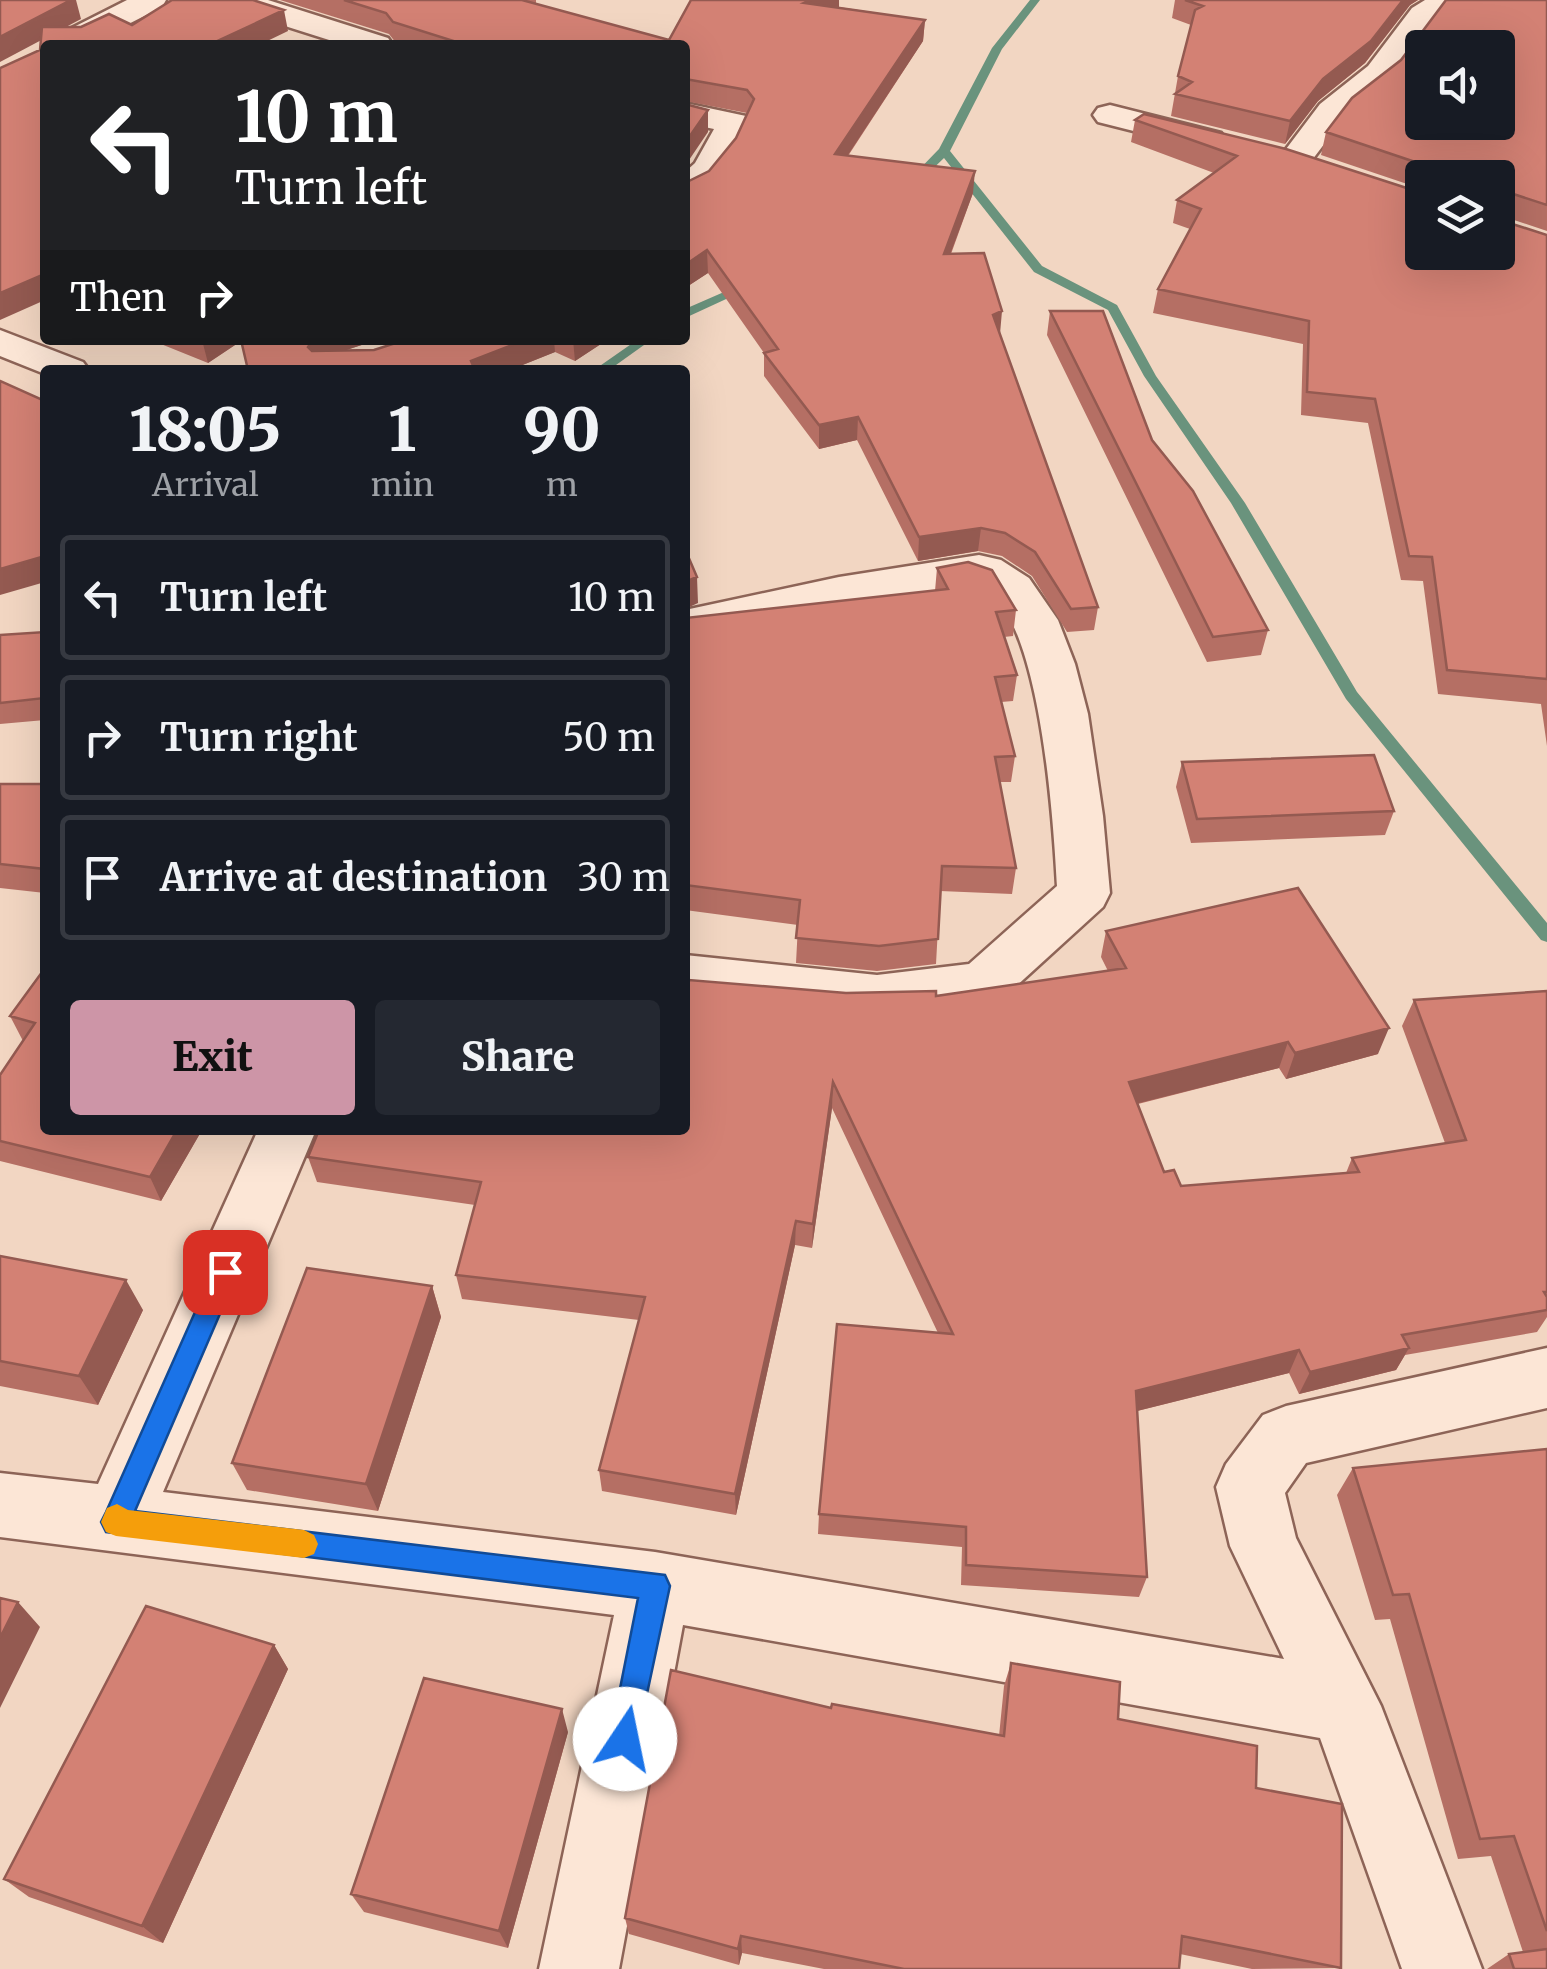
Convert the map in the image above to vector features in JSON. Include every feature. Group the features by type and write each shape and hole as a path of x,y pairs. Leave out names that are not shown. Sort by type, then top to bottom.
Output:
{"street":[{"path":"73,40 151,0"},
{"path":"236,0 361,40"},
{"path":"1294,162 1332,111 1380,73 1424,15 1446,0"},
{"path":"690,114 734,123 710,168 690,186"},
{"path":"1110,115 1330,174"},
{"path":"4,344 40,325"},
{"path":"4,344 57,365"},
{"path":"690,624 866,586 983,569 1001,578 1038,618 1072,752 1084,893 983,984 877,997 690,977"},
{"path":"116,1522 286,1135"},
{"path":"1442,1969 1345,1706 1264,1546 1250,1487 1286,1437 1547,1378"},
{"path":"0,1505 655,1586 1345,1706"},
{"path":"579,1969 655,1586"}],"building":[{"path":"0,0 71,0 0,37"},
{"path":"172,0 253,0 284,10 220,40 41,40 42,27 81,27 109,14 132,25"},
{"path":"344,0 522,0 669,40 450,40 393,22 386,13"},
{"path":"691,0 811,0 804,3 925,20 835,154 975,171 944,254 984,253 1002,311 993,315 1098,607 1071,609 1035,552 1005,533 981,528 919,537 858,417 819,425 764,353 778,349 707,250 690,262 690,180 709,171 736,138 754,99 747,90 690,80 690,40 669,40"},
{"path":"1185,0 1403,0 1371,41 1323,79 1290,121 1175,94 1192,82 1178,76 1195,10 1203,6"},
{"path":"1446,0 1547,0 1547,205 1515,195 1515,160 1409,160 1326,132 1352,98 1405,55 1405,140 1515,140 1515,30 1424,30"},
{"path":"40,50 40,276 0,293 0,68"},
{"path":"690,105 708,110 690,136"},
{"path":"1144,114 1286,149 1405,188 1405,270 1515,270 1515,225 1547,235 1547,679 1447,670 1432,557 1409,556 1375,399 1307,392 1309,321 1158,289 1201,209 1177,200 1237,156 1135,120"},
{"path":"1050,311 1103,311 1152,440 1193,491 1268,630 1213,637"},
{"path":"242,345 309,345 312,351 374,350 390,345 512,345 471,361 473,365 247,365"},
{"path":"0,381 40,399 40,557 0,569"},
{"path":"690,561 697,577 690,580"},
{"path":"968,562 992,570 1016,610 996,612 1017,675 995,677 1015,756 995,757 1016,868 942,866 938,939 879,946 796,938 800,900 690,886 690,617 948,589 937,568"},
{"path":"40,632 40,699 0,703 0,635"},
{"path":"1374,755 1394,811 1197,819 1182,762"},
{"path":"0,784 40,784 40,868 0,864"},
{"path":"1298,888 1389,1028 1295,1053 1288,1042 1129,1082 1164,1172 1174,1170 1181,1186 1359,1172 1352,1158 1466,1140 1414,1000 1547,991 1547,1310 1402,1335 1409,1348 1310,1372 1299,1350 1136,1391 1147,1577 966,1565 966,1527 819,1514 837,1324 953,1334 833,1082 813,1224 796,1221 735,1494 599,1470 645,1297 456,1275 481,1182 308,1157 317,1135 690,1135 690,980 846,993 936,991 936,996 1126,968 1106,931"},
{"path":"40,975 40,1135 174,1135 150,1177 0,1141 0,1075 35,1023 10,1016"},
{"path":"0,1256 126,1280 79,1376 0,1361"},
{"path":"307,1268 432,1286 366,1484 232,1463"},
{"path":"1547,1449 1547,1931 1514,1836 1480,1839 1409,1594 1393,1595 1353,1468"},
{"path":"0,1598 18,1602 0,1638"},
{"path":"146,1606 274,1645 142,1926 4,1879"},
{"path":"1011,1663 1120,1682 1118,1719 1257,1746 1256,1788 1342,1804 1341,1968 1182,1936 1179,1969 904,1969 741,1936 738,1949 625,1918 671,1670 831,1708 832,1704 1004,1736"},
{"path":"424,1678 562,1709 499,1931 351,1894"},
{"path":"1547,1949 1547,1969 1514,1969 1509,1954"}],"waterway":[{"path":"944,151 997,48 1035,0"},
{"path":"914,181 944,151"},
{"path":"944,151 1038,269 1113,308 1150,376 1238,503 1351,695 1547,935"},
{"path":"690,312 744,288"},
{"path":"608,365 638,345"}],"slow traffic":[{"path":"117,1518 116,1522 304,1544"}],"route":[{"path":"225,1272 116,1522 655,1586 625,1739"}]}
